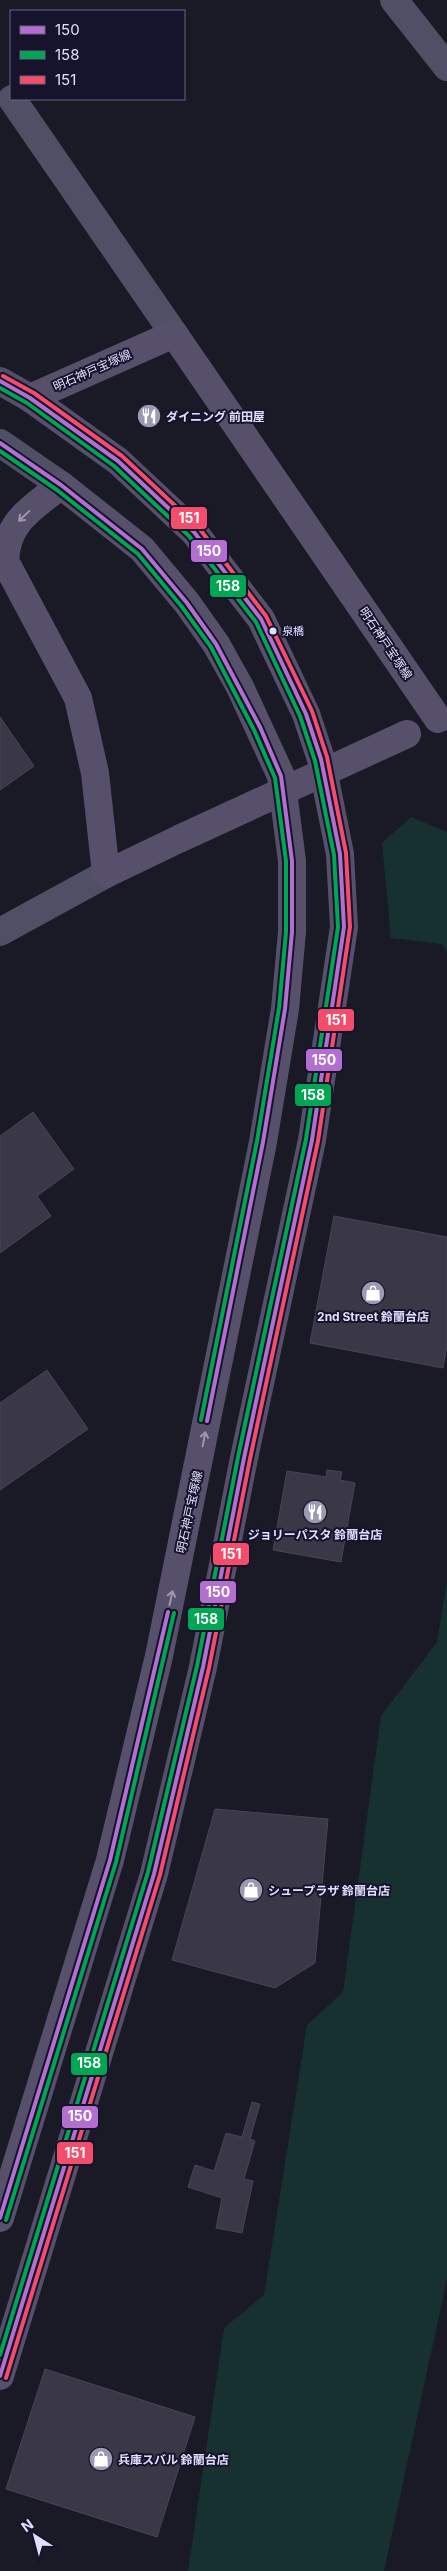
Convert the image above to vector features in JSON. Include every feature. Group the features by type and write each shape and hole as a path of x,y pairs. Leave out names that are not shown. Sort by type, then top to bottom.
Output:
{"main road":[{"name":"明石神戸宝塚線","path":"30,398 174,334 444,721 407,734 106,874"},
{"path":"0,2376 158,1855 202,1667 242,1468 312,1140 344,927 340,854 321,759 306,714 261,619 194,532 118,461 30,398"},
{"name":"明石神戸宝塚線","path":"0,2218 110,1860 159,1656 263,1142 285,1009 292,932 292,861 281,776 240,687 216,644 186,603 142,549 61,485"},
{"path":"61,485 14,525 6,542 5,561 78,698 95,773 106,874"}],"street":[{"path":"394,0 447,67"},
{"path":"0,81 10,95"},
{"path":"13,100 174,334"},
{"path":"0,381 30,398"},
{"path":"0,443 61,485"},
{"path":"0,568 30,607"},
{"path":"0,932 106,874"}],"green space":[{"path":"411,817 447,832 447,952 442,944 391,938 382,843"},
{"path":"447,1581 447,2279 384,2571 188,2571 224,2328 264,2295 307,2025 343,1992 381,1716 437,1642"}],"building":[{"path":"0,717 34,766 0,790"},
{"path":"33,1112 74,1169 37,1196 51,1216 0,1253 0,1136"},
{"path":"334,1216 447,1237 447,1346 443,1368 310,1343"},
{"path":"47,1370 88,1429 0,1490 0,1403"},
{"path":"327,1470 342,1472 340,1480 355,1483 341,1562 273,1550 287,1471 326,1477"},
{"path":"215,1809 328,1819 315,1963 275,1988 172,1960"},
{"path":"252,2102 260,2104 250,2139 255,2141 244,2179 253,2181 242,2233 216,2228 222,2198 188,2187 195,2165 214,2171 226,2133 242,2137"},
{"path":"45,2369 195,2417 157,2537 6,2489"}],"transit line":[{"name":"151","path":"3,376 34,393 122,456 199,528 266,616 312,711 327,757 346,853 350,927 318,1141 250,1459 209,1668 160,1875 6,2378"},
{"name":"150","path":"0,381 30,398 118,461 194,532 261,619 306,714 321,759 340,854 344,927 312,1140 244,1458 203,1667 154,1874 0,2376"},
{"name":"158","path":"0,388 27,403 114,466 189,536 256,622 300,716 315,761 334,855 338,927 306,1139 238,1457 197,1666 148,1872 0,2355"},
{"name":"150","path":"0,443 61,485 142,549 187,603 216,644 260,727 281,776 292,861 292,932 285,1009 263,1142 207,1421"},
{"name":"158","path":"0,451 57,490 138,554 182,607 211,647 254,730 275,778 286,861 286,932 279,1008 257,1141 201,1420"},
{"name":"150","path":"0,2218 110,1860 168,1612"},
{"name":"158","path":"6,2220 116,1862 174,1613"}],"place":[{"name":"ダイニング 前田屋","path":"149,416"},
{"name":"泉橋","path":"273,631"},
{"name":"2nd Street 鈴蘭台店","path":"373,1293"},
{"name":"ジョリーパスタ 鈴蘭台店","path":"315,1512"},
{"name":"シュープラザ 鈴蘭台店","path":"251,1890"},
{"name":"兵庫スバル 鈴蘭台店","path":"101,2459"}]}
